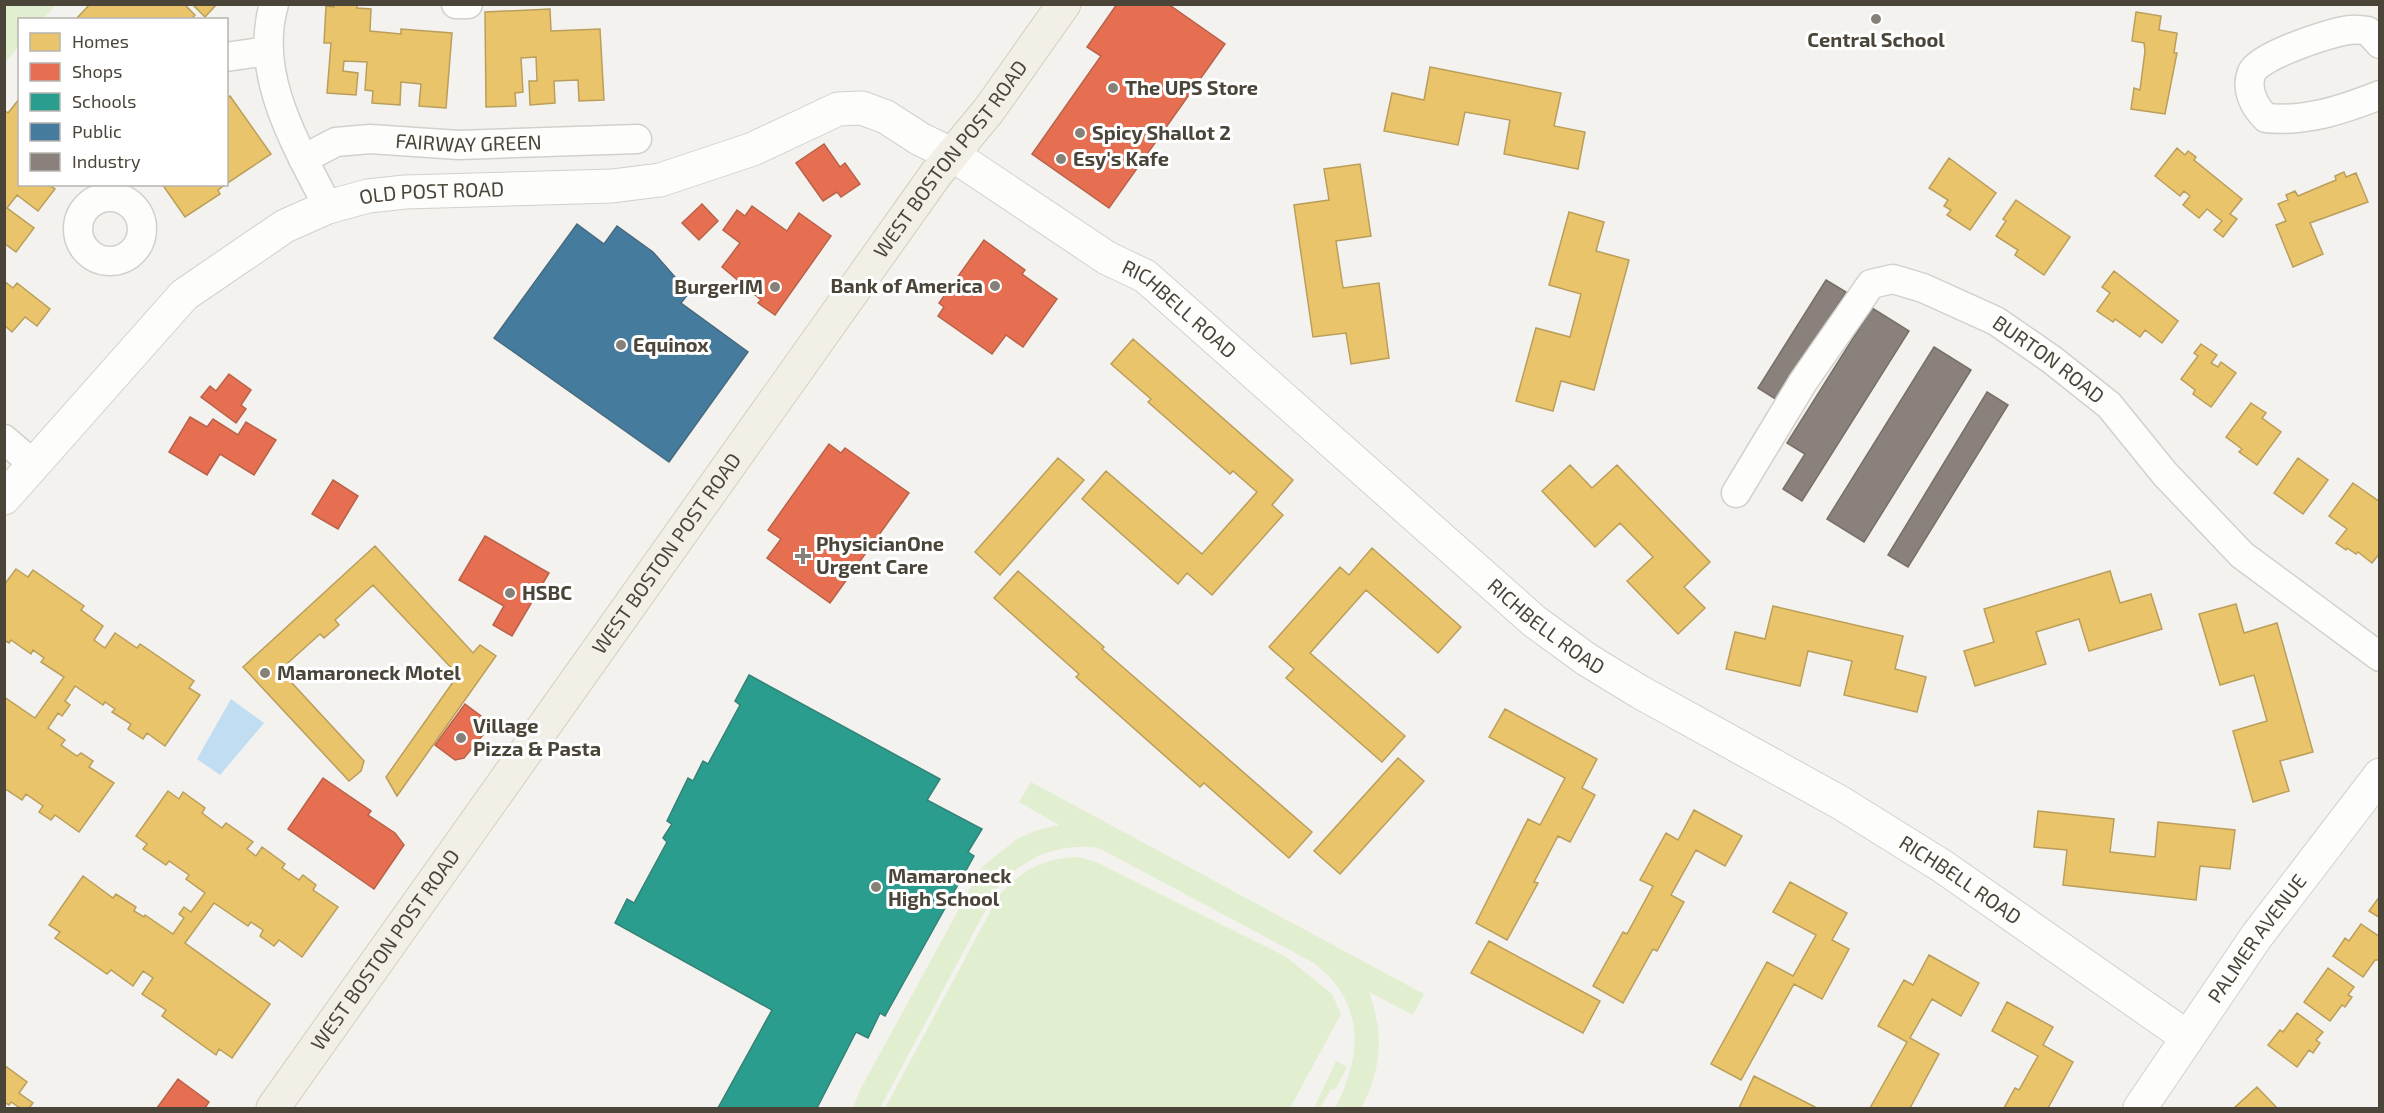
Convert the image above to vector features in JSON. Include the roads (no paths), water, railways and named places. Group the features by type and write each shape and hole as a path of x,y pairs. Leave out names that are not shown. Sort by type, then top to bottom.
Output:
{"main road":[{"name":"WEST BOSTON POST ROAD","path":"273,1108 936,174 989,110 1064,4"}],"street":[{"path":"274,4 268,51 273,83 303,159 328,207"},
{"path":"456,4 468,4"},
{"path":"2379,44 2368,31 2350,29 2267,58 2253,70 2249,85 2255,107 2266,118 2289,120 2339,111 2379,95"},
{"path":"228,57 268,51"},
{"name":"OLD POST ROAD","path":"4,498 184,295 285,226 328,207 368,196 405,192 600,186 660,180 753,149 838,109 862,108 886,117 920,139 953,155"},
{"name":"FAIRWAY GREEN","path":"303,159 336,142 370,139 459,145 637,139"},
{"name":"RICHBELL ROAD","path":"953,155 1107,258 1145,276 1534,621 1586,660 1841,803 1942,866 2187,1037"},
{"name":"BURTON ROAD","path":"1736,493 1803,382 1871,284 1893,279 1923,288 1996,321 2051,359 2109,405 2165,474 2242,555 2379,657"},
{"path":"4,439 33,464"},
{"name":"PALMER AVENUE","path":"2140,1108 2256,937 2379,775"}],"water":[{"path":"231,699 264,723 220,775 197,759"}],"place":[{"name":"Central School","path":"1876,19"},
{"name":"The UPS Store","path":"1113,88"},
{"name":"Spicy Shallot 2","path":"1080,133"},
{"name":"Esy's Kafe","path":"1061,159"},
{"name":"Bank of America","path":"995,286"},
{"name":"BurgerIM","path":"775,287"},
{"name":"Equinox","path":"621,345"},
{"name":"PhysicianOne Urgent Care","path":"803,556"},
{"name":"HSBC","path":"510,593"},
{"name":"Mamaroneck Motel","path":"265,673"},
{"name":"Village Pizza & Pasta","path":"461,738"},
{"name":"Mamaroneck High School","path":"876,887"}]}
